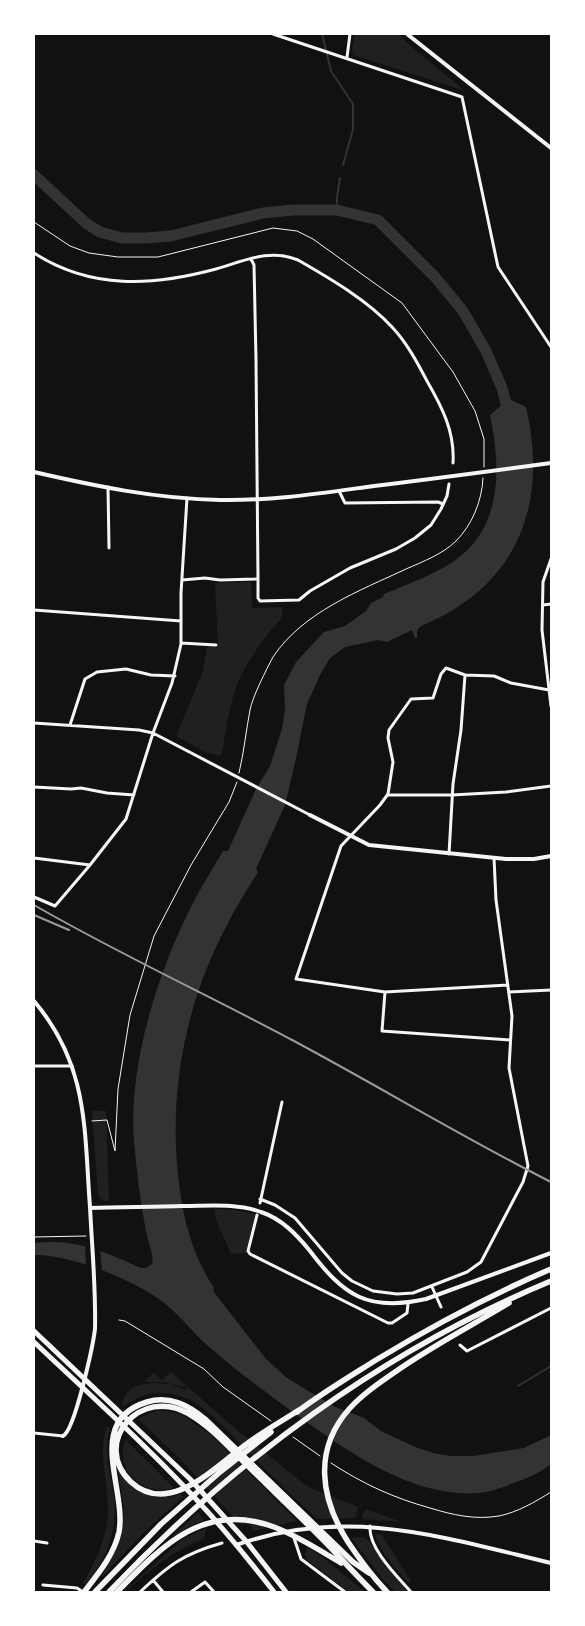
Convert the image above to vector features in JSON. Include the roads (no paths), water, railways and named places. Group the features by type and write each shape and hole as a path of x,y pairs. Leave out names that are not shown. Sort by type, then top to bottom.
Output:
{"highway":[{"path":"117,1433 118,1461 129,1480 141,1489 149,1492 163,1494 177,1491 201,1480 248,1443 362,1369 440,1323 494,1295 551,1270"},
{"path":"109,1592 143,1556 193,1509 260,1453 318,1410 372,1375 444,1332 551,1281"},
{"path":"387,1592 369,1573 346,1538 334,1514 326,1491 324,1469 326,1453 332,1434 345,1415 358,1401 382,1381 448,1337 539,1286"},
{"path":"84,1591 108,1558 118,1533 120,1504 112,1467 111,1450 117,1433 137,1409 150,1400 166,1399 181,1403 196,1412 353,1562 369,1573"},
{"path":"137,1409 167,1405 190,1414 216,1436 321,1538 345,1565 373,1592"},
{"path":"95,1592 161,1524 226,1467 299,1410"},
{"path":"117,1592 166,1545 183,1534 205,1524 221,1520 247,1520 274,1527 345,1565"}],"main road":[{"path":"34,1331 190,1480 246,1541 286,1592"},
{"path":"34,1342 140,1442 182,1484 236,1545 274,1592"}],"street":[{"path":"273,34 462,96 498,267 551,347"},
{"path":"346,58 350,34"},
{"path":"407,34 551,148"},
{"path":"34,253 46,260 88,276 114,281 139,283 198,273 263,255 279,254 298,260 369,306 393,328 414,357 440,403 452,438 453,463"},
{"path":"251,259 254,265 258,598 260,601 299,600 310,591 350,568 396,549 415,538 430,525 444,504 449,484"},
{"path":"34,472 108,487 187,498 258,500 339,491 551,463"},
{"path":"108,487 109,548"},
{"path":"339,491 346,503 438,502 444,504"},
{"path":"34,897 55,906 122,827 126,820 153,733 174,676 181,642 182,580 187,498"},
{"path":"551,559 543,579 542,640 551,706"},
{"path":"182,580 205,578 220,580 258,579"},
{"path":"543,605 551,604"},
{"path":"34,610 181,622"},
{"path":"181,642 216,645"},
{"path":"508,985 385,992 296,979 341,846 349,836 374,813 387,795 393,762 388,738 391,726 412,698 433,698 441,674 446,668 465,675 494,676 511,683 549,690"},
{"path":"70,725 85,678 97,672 126,669 152,675 174,676"},
{"path":"449,854 452,795 461,730 465,675"},
{"path":"34,723 139,730 153,733 230,772 349,836 369,845 494,858 534,859 551,856"},
{"path":"387,795 452,795 506,792 551,786"},
{"path":"34,787 71,789 81,788 107,793 134,795"},
{"path":"34,858 90,865"},
{"path":"282,1102 260,1201 275,1205 296,1218 337,1268 352,1282 373,1291 397,1294 413,1293 432,1287 479,1266 493,1242 528,1171 528,1160 509,1068 512,1016 496,894 494,858"},
{"path":"509,992 551,990"},
{"path":"385,992 382,1031 510,1040"},
{"path":"34,1001 56,1032 73,1066 84,1115 92,1237 95,1316 93,1343 85,1379 68,1432 64,1436 34,1433"},
{"path":"34,1066 73,1066"},
{"path":"90,1208 208,1206 244,1207 269,1215 297,1235 328,1274 350,1292 376,1302 393,1304 408,1304 435,1296 551,1253"},
{"path":"257,1215 248,1251 250,1254 388,1323 392,1323 407,1313 408,1304"},
{"path":"432,1287 441,1307"},
{"path":"460,1345 468,1351 551,1308"},
{"path":"236,1545 246,1541 327,1526 370,1526 403,1529 439,1536 551,1563"},
{"path":"370,1526 370,1536 375,1546 411,1592"},
{"path":"292,1532 301,1559 345,1592"},
{"path":"34,1541 47,1543"},
{"path":"140,1592 172,1563 189,1554 222,1543"},
{"path":"153,1580 163,1592"},
{"path":"191,1592 205,1582 214,1592"},
{"path":"43,1585 77,1588 84,1591"}],"waterway":[{"path":"322,34 331,71 353,104 353,129 343,165"},
{"path":"34,175 87,224 100,232 122,238 171,236 263,213 293,210 337,210 378,220 435,277 463,311 486,351 502,388 509,415"},
{"path":"337,210 337,197 340,178"},
{"path":"518,1386 551,1366"}],"railway":[{"path":"34,905 98,940 294,1041 486,1148 551,1182"},
{"path":"34,915 69,930"}]}
